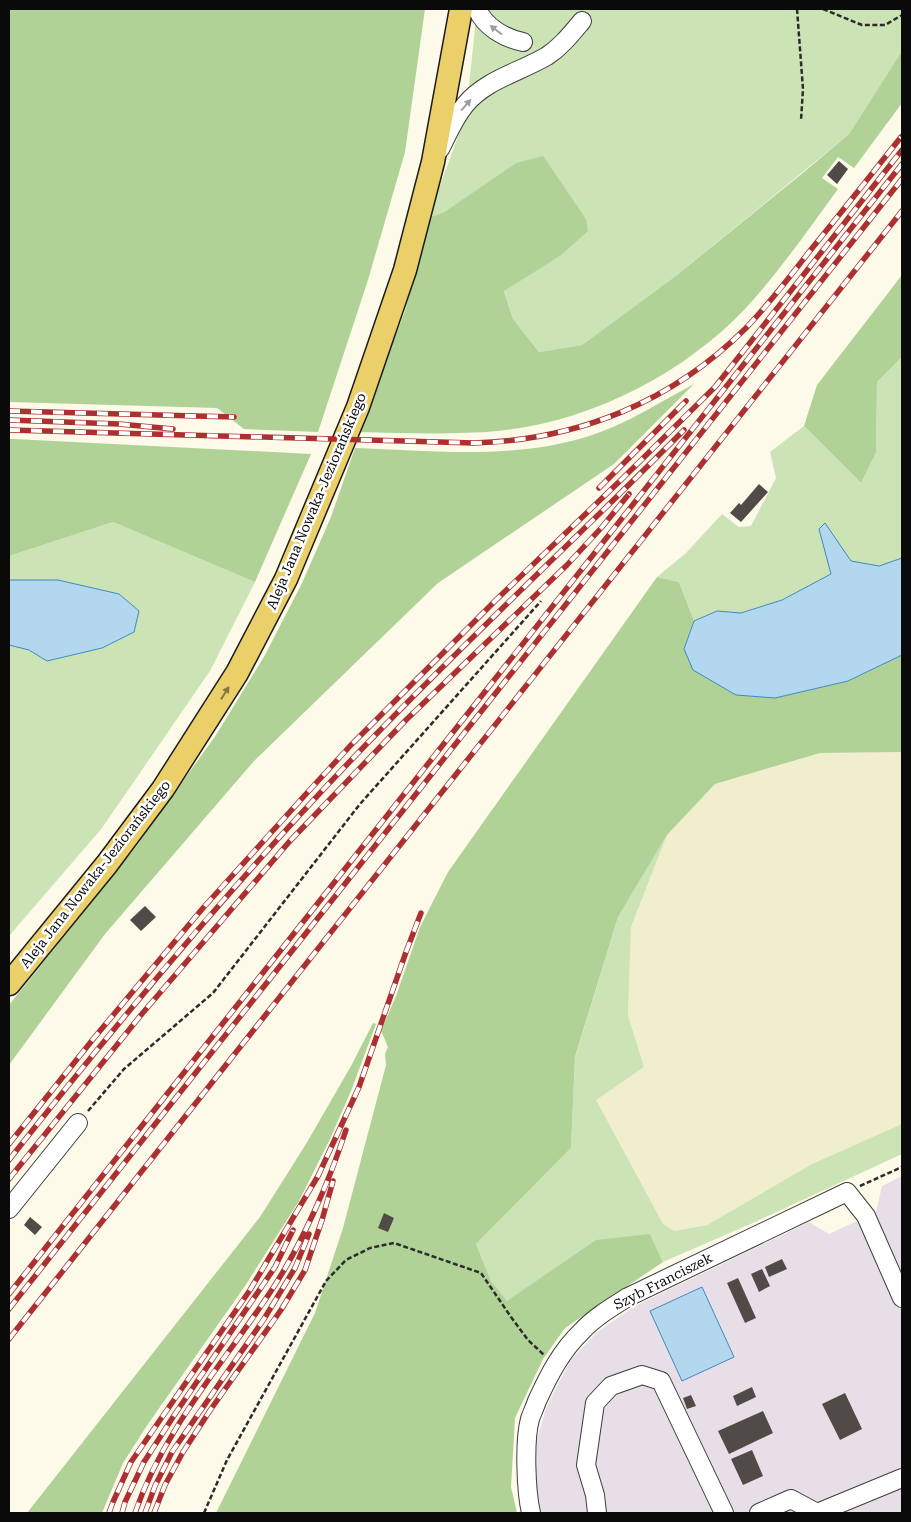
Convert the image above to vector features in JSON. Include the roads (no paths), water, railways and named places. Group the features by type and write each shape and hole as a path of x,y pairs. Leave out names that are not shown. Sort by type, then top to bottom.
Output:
{"main road":[{"name":"Aleja Jana Nowaka-Jeziorańskiego","path":"9,962 95,858 151,781 224,666 272,573 344,405 393,260 425,127 446,9"},
{"name":"Aleja Jana Nowaka-Jeziorańskiego","path":"9,984 107,864 162,789 237,673 286,579 358,407 405,270 433,162 461,9"}],"street":[{"path":"477,9 479,14 492,28 505,37 523,42"},
{"path":"433,162 456,117 465,105 490,85 534,63 557,48 582,21"},
{"path":"9,1209 78,1122"},
{"name":"Szyb Franciszek","path":"531,1513 526,1455 530,1419 556,1363 583,1329 604,1312 628,1297 847,1192 866,1216 902,1298"},
{"path":"597,1513 595,1495 586,1465 595,1403 611,1386 642,1375 661,1381 724,1513"},
{"path":"759,1513 791,1500 817,1513 902,1478"}],"water":[{"path":"825,523 851,561 879,566 902,558 902,655 848,681 775,698 736,695 693,670 684,649 694,621 717,611 741,613 782,600 831,574 819,529"},
{"path":"9,580 58,580 119,594 139,611 134,632 102,648 47,661 29,650 9,645"},
{"path":"702,1287 734,1357 682,1381 650,1311"}],"railway":[{"path":"9,430 474,443 513,440 550,434 586,425 621,412 655,396 687,377 746,328 779,291 901,137"},
{"path":"9,1144 94,1038 203,908 351,745 496,600 715,387 902,150"},
{"path":"9,1294 902,164"},
{"path":"9,1309 902,179"},
{"path":"9,1339 902,211"},
{"path":"599,488 686,401"},
{"path":"9,411 234,417"},
{"path":"9,420 119,424 173,429"},
{"path":"9,1160 178,952 311,802 438,672 684,430"},
{"path":"9,1179 141,1015 289,842 406,720 567,565 629,494"},
{"path":"109,1513 131,1462 250,1290 318,1176 359,1087 421,913"},
{"path":"135,1513 147,1482 179,1424 273,1288 295,1251 332,1170 346,1130"},
{"path":"154,1513 165,1485 183,1452 281,1310 305,1270 333,1181"},
{"path":"122,1513 125,1502 144,1462 275,1267 293,1230"},
{"path":"145,1513 155,1486 172,1452 264,1319 295,1268 309,1234"}]}
